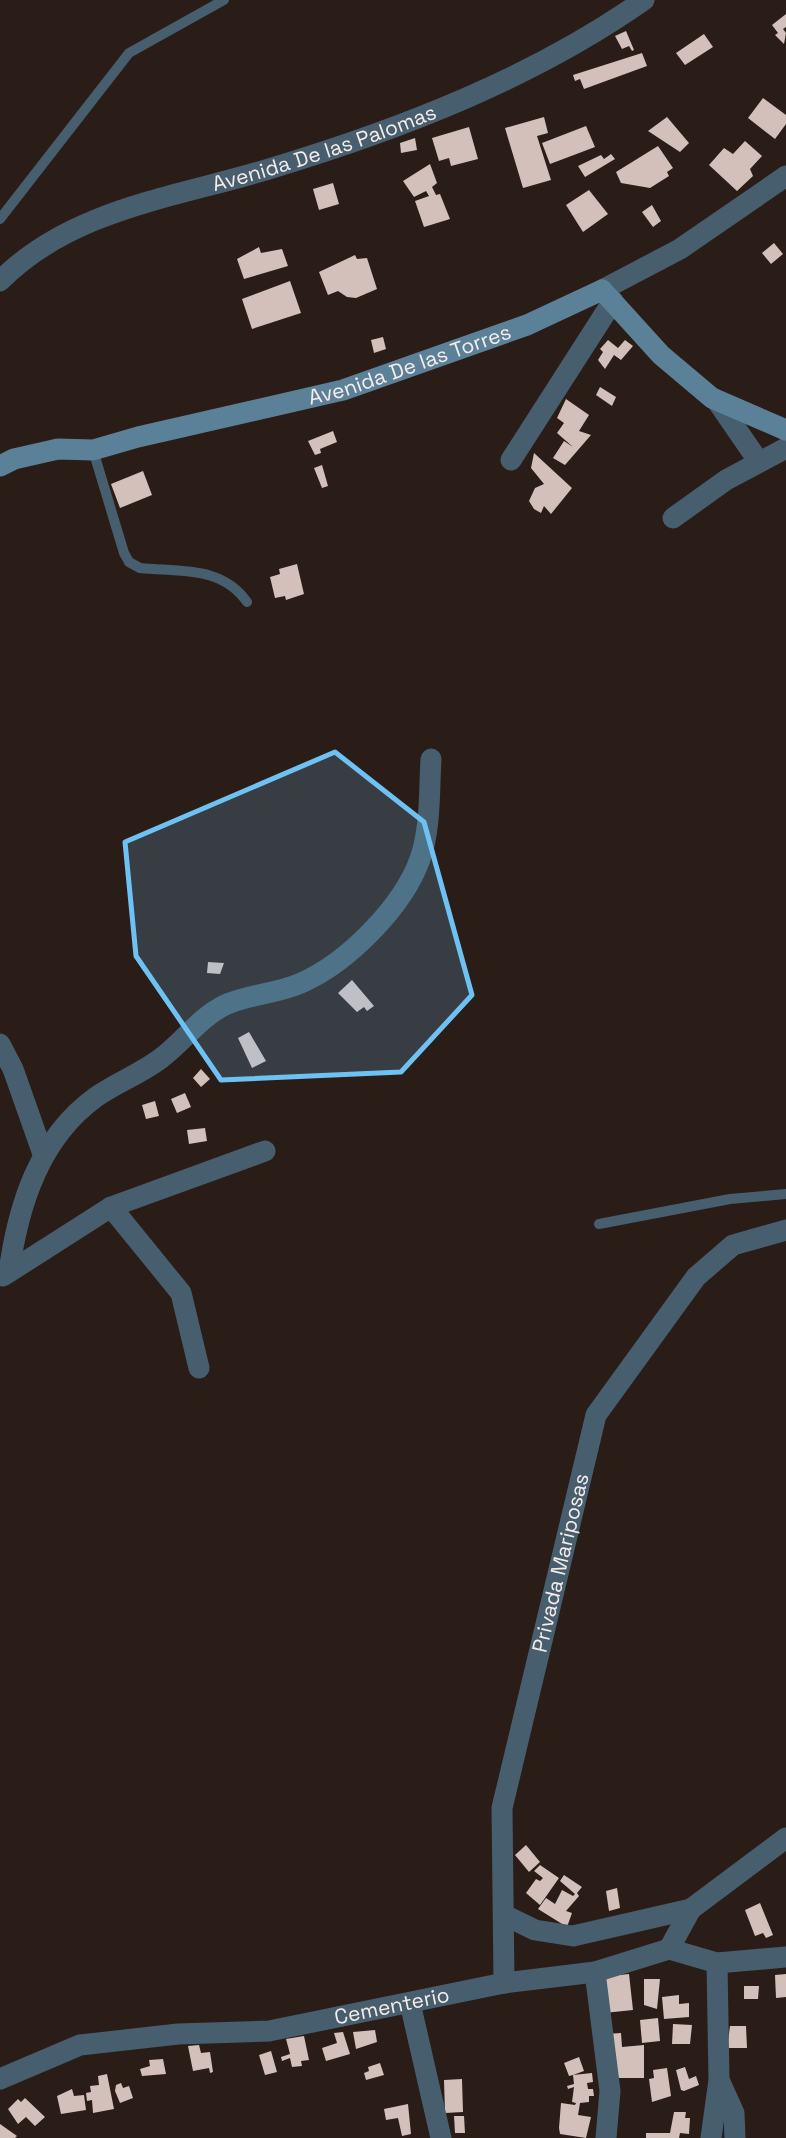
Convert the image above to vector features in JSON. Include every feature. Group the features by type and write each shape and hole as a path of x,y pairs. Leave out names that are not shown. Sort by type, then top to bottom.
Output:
{"street":[{"name":"Avenida De las Palomas","path":"0,281 48,245 102,216 271,168 460,101 597,32 644,0"},
{"name":"Avenida De las Torres","path":"0,466 14,459 58,449 93,450 138,437 343,390 608,296 786,176"},
{"path":"511,460 608,296 661,355 717,401 759,462"},
{"path":"717,401 786,430"},
{"path":"673,517 701,497 786,448"},
{"path":"4,1275 16,1224 43,1154 72,1119 94,1098 157,1061 212,1012 242,999 300,984 328,968 358,945 405,886 420,860 425,837 431,759"},
{"path":"0,1044 13,1069 43,1154"},
{"path":"4,1275 111,1207 265,1151"},
{"path":"111,1207 181,1293 199,1368"},
{"name":"Privada Mariposas","path":"505,1983 502,1808 596,1415 696,1277 733,1245 786,1230"},
{"path":"503,1915 535,1930 573,1936 691,1909 786,1838"},
{"path":"691,1909 669,1949 716,1963 786,1957"},
{"name":"Cementerio","path":"0,2079 80,2045 178,2034 269,2031 505,1983 596,1972 669,1949"},
{"path":"711,2138 719,2080 716,1963"},
{"path":"596,1972 610,2091 606,2138"},
{"path":"410,2004 441,2138"},
{"path":"719,2080 734,2113 735,2138"}],"lane":[{"path":"0,219 130,53 224,0"},
{"path":"93,450 129,562 140,568 219,576 236,586 247,602"},
{"path":"599,1224 730,1199 786,1194"}],"highlighted area":[{"path":"335,752 424,822 472,995 401,1072 221,1080 136,956 125,842"}],"building":[{"path":"786,14 784,44 775,35 778,33 772,25"},
{"path":"626,31 634,50 632,51 629,46 622,49 615,36"},
{"path":"704,34 713,47 685,65 676,53"},
{"path":"642,53 647,66 584,89 580,79 575,81 573,75"},
{"path":"763,98 786,115 786,124 775,139 748,118"},
{"path":"544,117 548,133 537,136 551,180 523,188 505,128"},
{"path":"667,117 689,143 680,152 648,131"},
{"path":"586,126 595,147 550,164 542,143"},
{"path":"469,127 478,159 451,166 449,158 439,161 432,138"},
{"path":"415,138 417,150 401,153 400,143"},
{"path":"745,141 762,156 750,169 753,176 737,191 709,165 724,148 733,154"},
{"path":"658,146 673,168 667,172 669,176 650,188 621,183 616,172"},
{"path":"611,154 615,159 585,177 578,166 601,155 604,159"},
{"path":"430,164 437,183 432,187 436,195 440,194 450,219 424,227 415,201 429,196 426,191 414,197 403,181"},
{"path":"333,183 339,204 319,210 313,189"},
{"path":"589,190 608,214 583,232 566,205"},
{"path":"652,205 661,221 653,227 642,212"},
{"path":"774,243 783,254 771,264 762,253"},
{"path":"259,247 261,253 282,249 288,266 244,279 237,259"},
{"path":"355,255 357,259 367,258 377,289 356,298 347,297 338,291 328,295 319,272"},
{"path":"290,281 301,313 252,329 242,299"},
{"path":"383,337 386,349 374,353 371,340"},
{"path":"608,340 618,348 625,340 633,346 621,360 614,355 605,369 598,360 603,352 600,349"},
{"path":"600,387 616,397 612,406 596,395"},
{"path":"566,399 589,415 579,431 591,435 565,465 553,458 564,441 573,447 557,433 564,423 557,418"},
{"path":"333,431 337,442 320,449 321,453 315,455 308,441"},
{"path":"534,453 572,488 551,514 544,506 541,513 534,509 529,501 535,488 544,484 531,468"},
{"path":"322,465 328,486 322,488 314,468"},
{"path":"143,471 152,495 120,508 111,484"},
{"path":"297,564 304,594 286,600 285,596 275,598 270,577 280,574 279,569"},
{"path":"208,962 224,963 220,974 207,973"},
{"path":"352,980 374,1006 367,1011 364,1007 357,1012 338,993"},
{"path":"249,1032 266,1061 252,1068 238,1038"},
{"path":"201,1069 210,1079 201,1087 193,1078"},
{"path":"185,1093 191,1107 177,1113 171,1099"},
{"path":"155,1101 159,1116 146,1119 142,1105"},
{"path":"205,1128 207,1141 189,1144 187,1130"},
{"path":"526,1845 540,1862 529,1872 515,1855"},
{"path":"540,1865 559,1878 540,1905 526,1893 536,1879 540,1881 543,1878 534,1871"},
{"path":"564,1875 582,1887 577,1893 579,1896 566,1911 572,1913 567,1927 538,1909 546,1898 555,1904 562,1890 573,1896 575,1894 560,1881"},
{"path":"617,1888 620,1908 609,1911 606,1891"},
{"path":"760,1903 773,1935 766,1938 763,1933 755,1936 745,1910"},
{"path":"629,1974 633,2010 604,2013 601,1977"},
{"path":"786,1974 786,1997 776,1998 775,1975"},
{"path":"644,1979 660,1979 657,2009 644,2005"},
{"path":"744,1986 759,1986 758,1999 744,1999"},
{"path":"679,1995 679,2004 689,2003 689,2017 664,2019 662,1997"},
{"path":"658,2018 660,2041 642,2043 640,2020"},
{"path":"673,2024 692,2025 690,2044 672,2044"},
{"path":"730,2026 746,2026 747,2048 727,2048"},
{"path":"375,2030 377,2042 356,2049 353,2032"},
{"path":"343,2032 350,2054 326,2061 322,2048 337,2043 334,2033"},
{"path":"621,2033 622,2047 644,2045 644,2078 616,2078 606,2034"},
{"path":"304,2036 309,2060 301,2061 302,2066 292,2067 290,2058 282,2061 281,2057 290,2054 286,2039"},
{"path":"199,2045 201,2053 210,2052 213,2072 210,2073 209,2068 193,2071 188,2046"},
{"path":"271,2051 277,2072 265,2075 259,2055"},
{"path":"579,2057 584,2071 569,2076 564,2063"},
{"path":"163,2059 166,2074 142,2076 140,2069 150,2066 149,2060"},
{"path":"380,2063 384,2075 366,2080 364,2073 369,2071 368,2067"},
{"path":"685,2067 689,2079 696,2076 699,2085 684,2091 681,2090 676,2070"},
{"path":"667,2068 671,2096 652,2102 649,2079 654,2078 653,2070"},
{"path":"592,2073 593,2082 587,2083 588,2089 593,2089 594,2096 589,2096 589,2102 580,2103 578,2115 591,2117 586,2138 560,2134 561,2103 576,2103 572,2102 574,2087 568,2089 567,2086 574,2084 573,2075"},
{"path":"107,2074 114,2109 93,2113 92,2100 87,2101 86,2093 91,2092 90,2086 99,2085 98,2076"},
{"path":"462,2079 463,2112 445,2113 444,2080"},
{"path":"121,2083 123,2088 129,2086 133,2098 120,2103 115,2091 116,2085"},
{"path":"72,2089 74,2096 84,2095 86,2110 61,2114 57,2096"},
{"path":"25,2098 45,2117 35,2126 26,2117 18,2124 8,2109 18,2099 21,2102"},
{"path":"408,2104 411,2134 402,2136 398,2118 386,2120 384,2109"},
{"path":"674,2112 686,2112 685,2118 690,2118 689,2134 680,2133 679,2138 646,2138 646,2133 670,2133"},
{"path":"454,2116 464,2116 465,2133 455,2133"},
{"path":"0,2124 17,2136 0,2138"}]}
